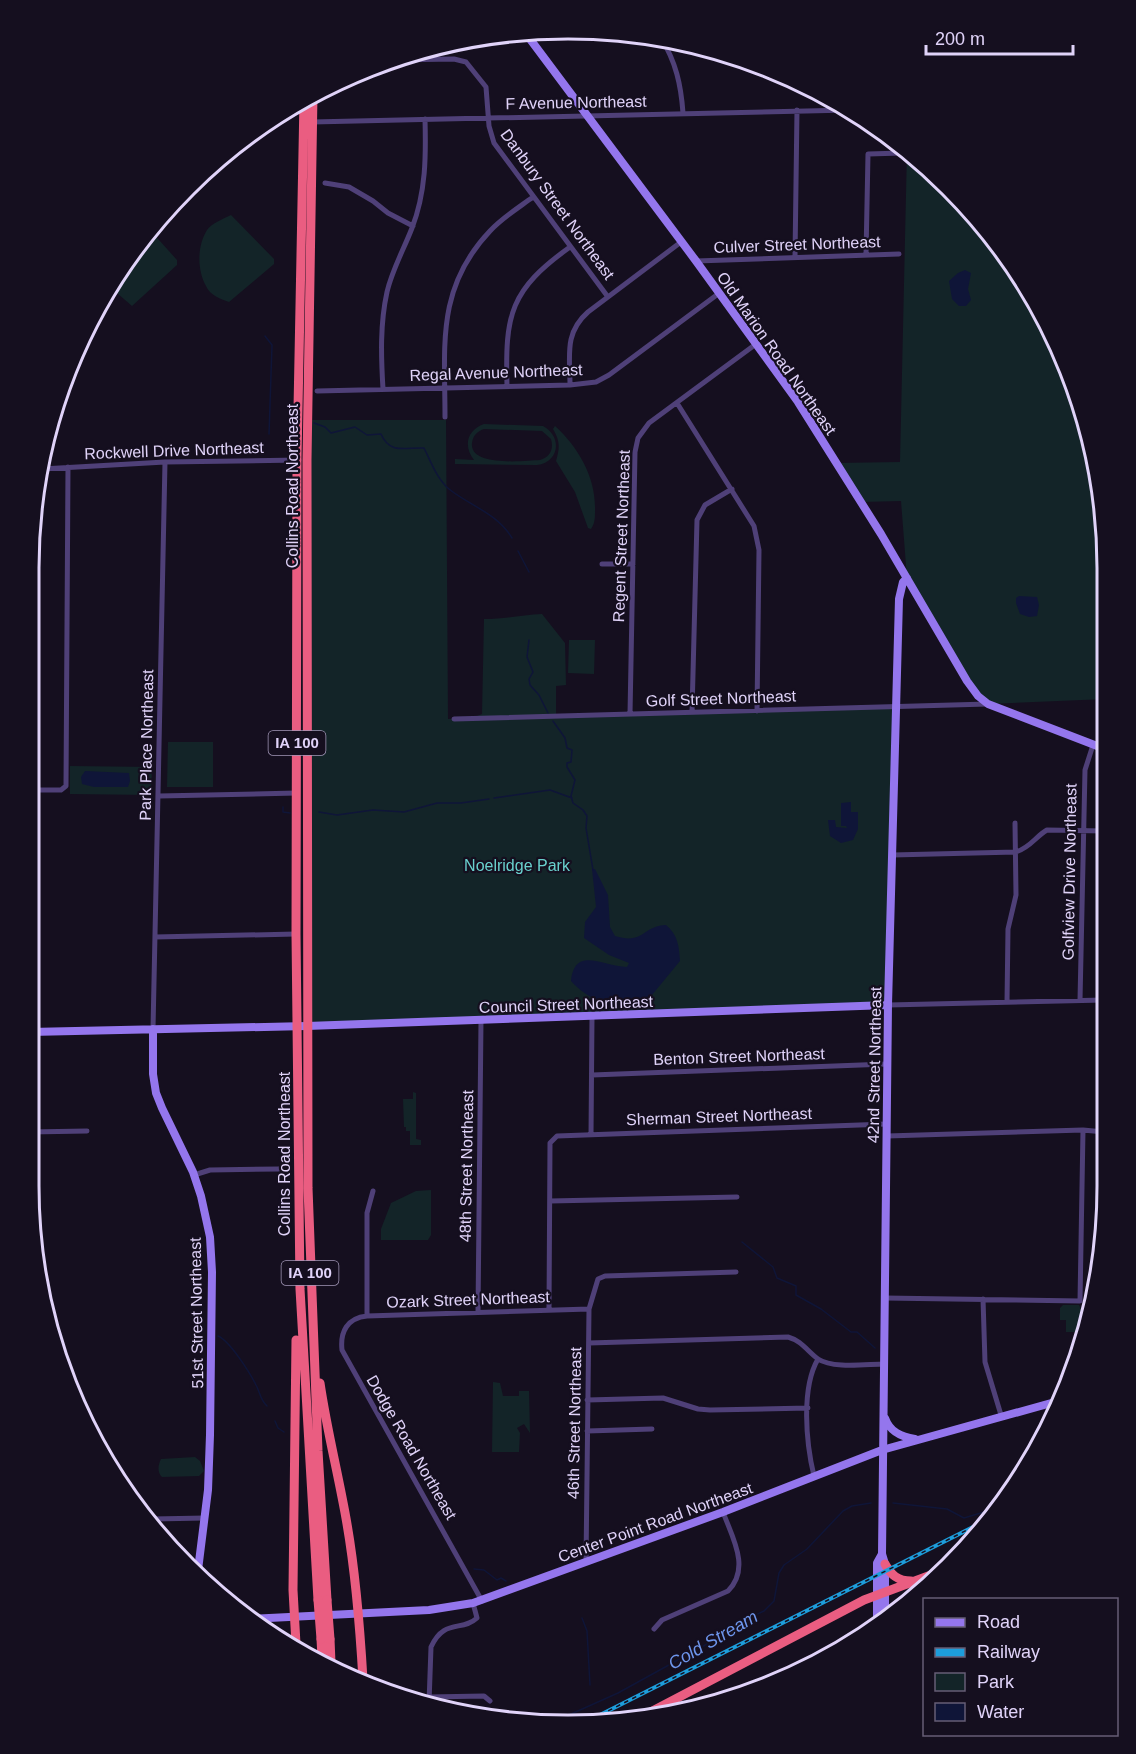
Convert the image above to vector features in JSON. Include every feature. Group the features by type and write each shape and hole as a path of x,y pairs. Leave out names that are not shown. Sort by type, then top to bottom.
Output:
{"highway":[{"name":"Collins Road Northeast","path":"311,106 308,122 296,934 303,1026 309,1251 323,1600 325,1639 330,1658"},
{"name":"Collins Road Northeast","path":"306,109 308,122"},
{"name":"Collins Road Northeast","path":"302,460 308,879 303,1026 300,1289 323,1600"},
{"name":"Collins Road Northeast","path":"297,793 303,798 304,861 308,879"},
{"path":"309,1251 320,1384 328,1435 347,1521 359,1615 363,1673"},
{"path":"296,1640 293,1590 297,1316 300,1289"},
{"path":"883,1559 898,1579 914,1581"},
{"path":"661,1707 881,1592 924,1577"},
{"name":"Collins Road Northeast","path":"323,1654 325,1639"}],"street":[{"name":"Old Marion Road Northeast","path":"531,40 800,405 907,578 967,681 978,696 988,704"},
{"path":"666,48 675,65 682,94 683,113"},
{"name":"Danbury Street Northeast","path":"423,60 454,59 466,62 486,87 490,135 494,143 608,297"},
{"path":"795,257 797,110"},
{"name":"F Avenue Northeast","path":"308,122 832,110"},
{"path":"383,389 381,352 383,312 394,269 413,226 425,178 427,160 425,118"},
{"path":"866,255 868,154 896,153"},
{"path":"325,183 349,187 368,197 388,213 413,226"},
{"path":"445,417 444,332 449,303 460,274 469,258 491,230 533,197"},
{"path":"570,385 569,347 572,332 581,318 681,242"},
{"path":"507,386 507,329 516,303 535,275 570,247"},
{"name":"Culver Street Northeast","path":"696,261 898,254"},
{"name":"Regal Avenue Northeast","path":"317,390 570,385 596,382 609,375 718,294"},
{"name":"Regent Street Northeast","path":"630,714 635,452 638,438 649,423 756,344"},
{"path":"677,403 732,489 754,526 758,538 757,711"},
{"name":"Rockwell Drive Northeast","path":"48,469 165,462 302,460"},
{"name":"Park Place Northeast","path":"153,1029 165,462"},
{"path":"39,790 61,790 66,786 68,467"},
{"path":"692,712 697,520 705,505 732,489"},
{"path":"602,564 633,564"},
{"name":"42nd Street Northeast","path":"878,1614 883,1559 882,1450 892,855 900,591 907,578"},
{"path":"988,704 1097,746"},
{"name":"Golf Street Northeast","path":"454,719 988,704"},
{"name":"Golfview Drive Northeast","path":"1080,1000 1085,770 1093,745"},
{"path":"159,796 297,793"},
{"path":"1007,1002 1008,929 1016,895 1015,823"},
{"path":"892,855 1016,852 1026,849 1047,830 1097,831"},
{"path":"155,937 296,934"},
{"name":"Council Street Northeast","path":"39,1032 303,1026 888,1005 1097,1000"},
{"path":"591,1135 592,1017"},
{"name":"48th Street Northeast","path":"478,1312 481,1020"},
{"name":"51st Street Northeast","path":"153,1029 153,1074 156,1093 194,1175 207,1218 212,1272 210,1435 205,1518 199,1565"},
{"name":"Benton Street Northeast","path":"592,1075 887,1064"},
{"name":"Sherman Street Northeast","path":"550,1201 550,1143 557,1136 887,1124"},
{"path":"885,1298 1080,1301 1083,1130"},
{"path":"39,1132 87,1131"},
{"path":"887,1136 1097,1131"},
{"path":"194,1175 210,1170 279,1169"},
{"name":"Ozark Street Northeast","path":"373,1191 367,1213 367,1316 589,1309"},
{"path":"549,1310 550,1201 736,1197"},
{"name":"46th Street Northeast","path":"586,1562 589,1309 598,1279 605,1276 736,1272"},
{"path":"983,1299 985,1362 1001,1415"},
{"name":"Dodge Road Northeast","path":"367,1316 359,1317 348,1324 342,1333 342,1350 482,1601"},
{"path":"589,1343 788,1337 800,1341 818,1359 837,1364 885,1364"},
{"path":"814,1476 808,1448 808,1408 810,1375 818,1359"},
{"path":"587,1400 663,1398 698,1409 710,1410 808,1408"},
{"name":"Center Point Road Northeast","path":"264,1619 429,1610 482,1601 723,1512 882,1450 1050,1403"},
{"path":"883,1413 889,1426 896,1433 919,1439"},
{"path":"587,1431 652,1429"},
{"path":"654,1629 662,1620 728,1591 735,1582 740,1569 740,1559 723,1512"},
{"path":"157,1519 205,1518"},
{"name":"42nd Street Northeast","path":"881,1592 884,1610"},
{"path":"429,1696 429,1654 434,1639 447,1628 477,1618 473,1603"},
{"path":"440,1699 484,1696 490,1701"}],"green space":[{"path":"907,162 966,219 1008,274 1042,334 1069,398 1087,465 1096,533 1097,699 988,704 978,696 907,578 901,501 861,502 836,463 900,462"},
{"path":"231,215 274,259 274,264 229,302 210,292 203,280 199,258 201,243 207,230"},
{"path":"156,236 177,260 177,265 132,306 117,293"},
{"name":"Noelridge Park","path":"307,420 446,420 448,719 472,718 482,714 484,619 542,614 565,643 566,685 556,686 556,716 897,707 888,1005 307,1026"},
{"path":"484,424 543,426 554,436 556,448 550,459 537,465 455,464 455,459 474,460 468,439 478,427","holes":["484,429 542,431 551,439 552,446 549,455 540,460 499,461 479,456 473,451 473,438"]},
{"path":"555,426 572,444 593,486 595,510 591,529 588,528 575,492 556,461 559,444 553,429"},
{"path":"569,640 595,640 594,674 568,673"},
{"path":"168,742 213,742 213,787 167,787"},
{"path":"70,766 152,767 151,795 70,794"},
{"path":"413,1092 416,1093 416,1139 421,1140 421,1145 410,1145 410,1131 406,1131 404,1127 403,1099 413,1099"},
{"path":"431,1190 431,1235 428,1240 381,1240 381,1229 391,1203 416,1191"},
{"path":"1063,1305 1079,1305 1082,1311 1076,1332 1066,1332 1066,1320 1060,1320 1060,1308"},
{"path":"493,1382 500,1383 503,1396 519,1396 519,1391 529,1391 530,1433 524,1424 517,1428 520,1433 519,1452 492,1452"},
{"path":"195,1457 200,1461 204,1471 199,1476 162,1477 159,1473 161,1459"}],"water":[{"path":"965,270 971,273 968,289 971,300 966,306 959,306 952,299 949,281"},
{"path":"1019,596 1037,597 1039,605 1037,616 1029,617 1020,614 1016,603 1016,598"},
{"path":"85,771 129,773 130,781 128,787 94,787 82,784 81,777"},
{"path":"851,802 851,812 858,812 858,829 853,840 841,843 830,836 828,820 835,820 836,827 847,828 841,826 841,803"},
{"path":"592,869 595,869 608,895 610,927 615,936 638,937 652,928 666,925 675,937 680,961 647,1001 606,1002 589,996 571,981 574,970 584,961 592,960 627,967 629,963 609,955 584,938 585,922 596,907"}],"waterway":[{"path":"265,336 272,345 269,434"},
{"path":"314,423 325,427 331,433 355,427 367,435 381,434 385,441 394,447 424,448 445,485 499,522 512,538"},
{"path":"518,551 529,572"},
{"path":"529,640 527,657 533,672 529,679 530,685 539,695 548,713"},
{"path":"553,721 565,738 567,748 572,750 571,762 567,763 575,780 571,796 573,803 587,816 586,828 593,870"},
{"path":"494,798 550,790 572,798"},
{"path":"319,812 337,815 373,810 404,812 437,803 461,803 489,799"},
{"path":"283,807 283,812 290,813"},
{"path":"742,1242 773,1267 777,1278 796,1286 796,1295 821,1309 851,1332 857,1332 875,1348"},
{"path":"196,1323 201,1325"},
{"path":"218,1336 239,1358 267,1406"},
{"path":"275,1421 278,1428 284,1432"},
{"name":"Cold Stream","path":"569,1715 618,1693 707,1644 719,1633 764,1611 774,1601 779,1573 784,1565 807,1549 843,1511 852,1506 871,1503"},
{"name":"Cold Stream","path":"893,1503 947,1509 964,1518 985,1512"},
{"path":"474,1569 484,1570 497,1580 501,1578 506,1581"},
{"path":"582,1618 587,1631 590,1685"}],"railway":[{"path":"602,1714 972,1527"}]}
